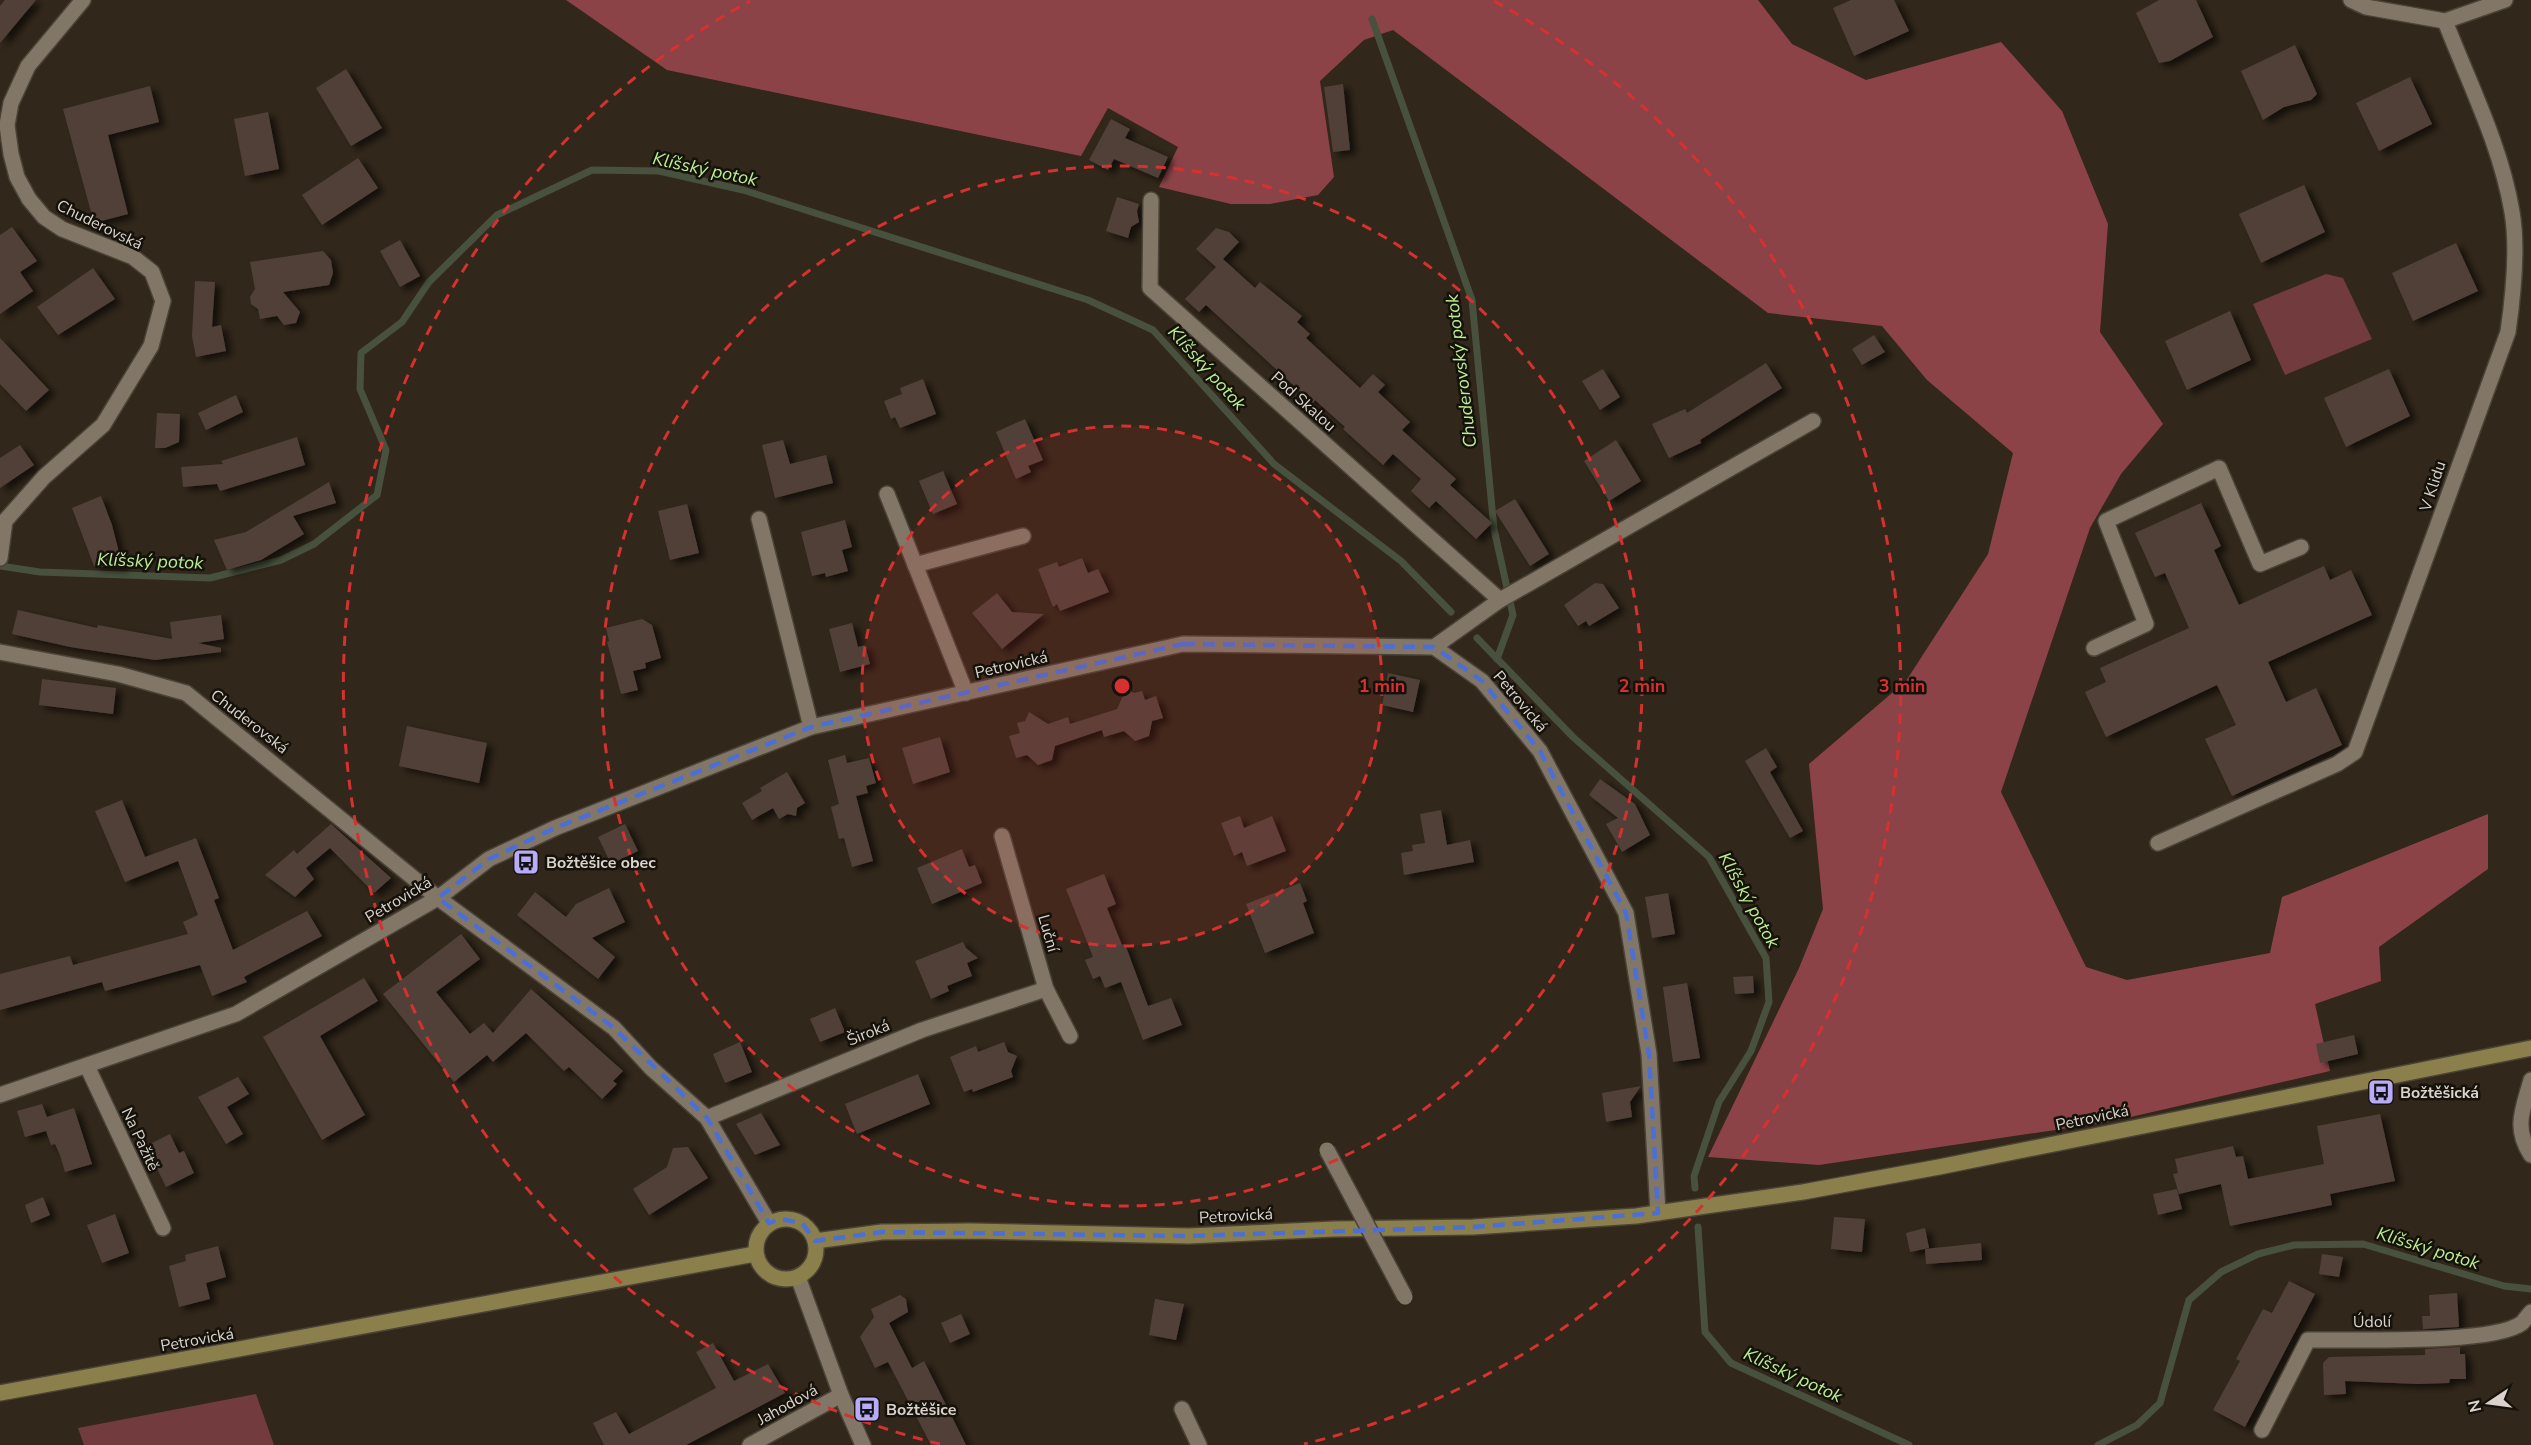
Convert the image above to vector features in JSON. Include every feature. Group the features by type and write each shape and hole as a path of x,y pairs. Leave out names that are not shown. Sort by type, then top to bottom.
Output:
{"main road":[{"name":"Petrovická","path":"815,1241 882,1232 970,1231 1189,1236 1334,1229 1473,1227 1658,1213 1803,1192 1939,1167 2531,1048"},
{"path":"780,1219 791,1219 802,1223 810,1231 815,1241 813,1262 798,1277 784,1280 771,1276 761,1267 755,1254 755,1242 760,1232 769,1223 780,1219"},
{"name":"Petrovická","path":"0,1393 755,1254"}],"street":[{"name":"Chuderovská","path":"1,555 3,520 44,477 103,425 151,346 163,301 152,272 133,257 62,229 44,217 29,199 17,177 11,154 5,103 28,66 83,0"},
{"path":"2351,0 2366,7 2445,21 2505,0"},
{"name":"V Klidu","path":"2158,843 2337,764 2355,752 2508,332 2514,296 2513,215 2504,173 2445,21"},
{"name":"Pod Skalou","path":"1151,200 1149,288 1501,600"},
{"path":"1434,647 1521,588 1813,421"},
{"path":"2094,648 2146,624 2106,521 2219,468 2260,564 2301,547"},
{"name":"Petrovická","path":"887,494 966,693"},
{"path":"759,519 811,727"},
{"path":"915,565 1023,536"},
{"name":"Petrovická","path":"0,1095 236,1014 438,898 489,859 555,828 811,727 1183,644 1434,647 1482,681 1540,751 1626,913 1649,1054 1658,1213"},
{"name":"Chuderovská","path":"0,652 118,674 186,693 438,898"},
{"name":"Luční","path":"1002,836 1046,989 1070,1036"},
{"path":"438,898 614,1028 651,1068 707,1118 769,1223"},
{"name":"Široká","path":"707,1118 922,1030 1046,989"},
{"name":"Na Pažitě","path":"87,1066 163,1228"},
{"path":"2531,1080 2520,1121 2521,1140 2531,1155"},
{"path":"1327,1150 1405,1297"},
{"path":"798,1277 841,1395 863,1445"},
{"name":"Údolí","path":"2262,1430 2308,1340 2464,1337 2494,1333 2521,1323 2531,1312"},
{"name":"Jahodová","path":"750,1445 841,1395"},
{"path":"1182,1409 1199,1445"}],"highlighted area":[{"path":"1183,644 1434,647 1482,681 1540,751 1626,913 1649,1054 1658,1213 1473,1227 1189,1236 882,1232 815,1241 802,1223 780,1219 769,1223 707,1118 614,1028 438,898 489,859 555,828 811,727"}],"shaded area":[{"path":"566,0 1758,0 1792,44 1866,80 2001,42 2062,111 2108,224 2100,332 2163,424 2121,474 2090,528 2001,792 2086,967 2127,980 2270,953 2282,897 2488,814 2488,869 2379,947 2381,981 2315,1004 2330,1071 2109,1122 1819,1165 1708,1157 1799,968 1823,909 1809,764 1906,681 1988,554 2013,453 1927,380 1882,326 1768,313 1393,30 1364,40 1320,81 1334,177 1318,195 1270,204 1231,204 1159,187 1178,147 1108,108 1081,156 667,70"},
{"path":"2326,274 2343,278 2372,339 2285,375 2253,304"},
{"path":"256,1394 274,1445 84,1445 78,1428"}],"building":[{"path":"5,0 36,0 0,43 0,6"},
{"path":"1851,0 1894,0 1909,31 1854,56 1833,8"},
{"path":"2159,0 2196,0 2213,37 2170,61 2159,63 2136,13"},
{"path":"2295,45 2317,94 2311,100 2284,107 2263,120 2241,71"},
{"path":"346,69 382,128 351,146 316,88"},
{"path":"2410,77 2432,124 2379,151 2356,103"},
{"path":"1343,84 1350,150 1333,152 1324,87"},
{"path":"150,86 159,122 108,135 128,214 94,223 63,109"},
{"path":"268,112 279,169 245,176 234,119"},
{"path":"1111,119 1130,129 1125,138 1168,157 1158,178 1114,159 1108,170 1089,160"},
{"path":"358,158 378,188 322,225 302,195"},
{"path":"2304,185 2325,232 2261,263 2239,214"},
{"path":"1117,197 1139,204 1137,211 1139,222 1131,227 1128,238 1106,231"},
{"path":"12,227 37,261 20,272 33,291 0,314 0,235"},
{"path":"1216,228 1229,232 1239,242 1223,259 1255,288 1260,282 1302,316 1297,322 1310,334 1306,338 1360,388 1373,374 1385,385 1378,392 1410,422 1402,430 1456,479 1450,485 1492,523 1476,539 1436,501 1429,508 1411,491 1421,479 1393,454 1383,465 1343,429 1345,427 1315,400 1313,403 1206,305 1199,312 1185,299 1216,267 1196,249"},
{"path":"400,240 420,276 400,287 380,251"},
{"path":"2456,243 2478,291 2413,321 2392,273"},
{"path":"323,251 331,260 333,273 329,285 283,292 300,312 296,323 284,325 277,316 260,319 258,309 251,304 250,297 255,289 250,262"},
{"path":"93,268 115,299 58,335 37,307"},
{"path":"195,281 215,282 212,327 221,325 226,351 196,357 192,336"},
{"path":"2230,311 2251,360 2187,390 2165,341"},
{"path":"1874,335 1885,352 1862,365 1852,349"},
{"path":"0,338 49,390 26,411 0,384"},
{"path":"1766,363 1782,388 1700,440 1701,443 1669,458 1652,424 1685,409 1687,413"},
{"path":"1603,369 1620,397 1600,410 1582,381"},
{"path":"2389,369 2410,416 2346,447 2324,398"},
{"path":"923,379 936,414 900,428 895,417 891,419 884,401 902,394 900,388"},
{"path":"236,395 243,412 206,430 198,413"},
{"path":"157,413 180,414 179,442 165,448 155,448"},
{"path":"1025,419 1043,460 1028,466 1031,472 1016,479 996,432"},
{"path":"297,437 305,465 220,491 217,484 183,487 181,467 223,464 221,461"},
{"path":"783,440 790,464 826,455 833,483 775,498 762,445"},
{"path":"1616,440 1641,481 1609,501 1584,461"},
{"path":"20,445 34,465 0,488 0,458"},
{"path":"943,471 957,504 933,514 919,481"},
{"path":"329,482 336,503 293,516 304,534 261,560 227,570 214,540 246,532"},
{"path":"101,496 112,525 123,568 94,566 72,508"},
{"path":"1515,499 1549,554 1530,566 1495,511"},
{"path":"2201,503 2221,546 2214,550 2239,605 2324,566 2330,580 2351,570 2372,615 2268,662 2286,702 2316,688 2342,745 2232,796 2205,739 2236,725 2217,685 2106,737 2085,692 2106,682 2100,668 2189,628 2165,573 2155,577 2135,533"},
{"path":"687,504 699,553 670,560 658,511"},
{"path":"845,520 852,547 842,550 848,571 826,577 825,573 812,576 801,532"},
{"path":"1082,558 1088,573 1098,569 1109,592 1060,611 1057,604 1053,607 1038,569 1057,562 1059,567"},
{"path":"1595,583 1603,584 1619,608 1589,626 1586,621 1578,626 1564,605"},
{"path":"997,593 1012,612 1044,614 1002,649 972,613"},
{"path":"18,610 97,628 98,625 172,639 170,622 221,615 224,639 198,643 221,648 221,652 155,660 70,647 12,634"},
{"path":"642,619 652,625 661,658 645,663 646,668 633,671 638,690 621,694 607,642 609,641 606,628"},
{"path":"852,623 858,647 865,645 870,664 840,672 829,629"},
{"path":"1388,673 1420,680 1413,712 1382,705"},
{"path":"42,679 116,688 113,714 39,705"},
{"path":"1126,689 1134,693 1142,691 1145,700 1156,696 1163,718 1152,721 1149,736 1135,741 1124,731 1104,737 1102,730 1055,746 1052,760 1038,765 1027,755 1016,758 1009,736 1020,733 1017,723 1025,721 1029,712 1048,724 1068,717 1070,724 1117,709"},
{"path":"407,726 487,743 479,783 399,766"},
{"path":"940,737 950,772 913,784 902,748"},
{"path":"1766,748 1777,767 1770,772 1803,831 1790,838 1745,761"},
{"path":"845,755 847,763 869,758 876,783 866,786 868,793 856,796 873,861 852,867 844,838 839,839 831,807 839,804 828,760"},
{"path":"787,772 805,803 797,808 796,816 788,814 779,819 773,808 752,820 742,803 762,791 760,788"},
{"path":"1600,779 1635,804 1650,835 1622,852 1606,824 1618,818 1589,795"},
{"path":"122,800 145,857 196,838 219,898 214,900 233,950 307,911 322,936 244,977 247,982 212,996 200,965 105,991 102,982 0,1010 0,974 70,956 73,965 188,934 183,922 198,915 178,861 125,882 95,811"},
{"path":"1441,810 1447,845 1470,840 1474,862 1404,875 1401,853 1413,851 1412,845 1425,843 1420,814"},
{"path":"1240,816 1244,828 1272,816 1286,851 1247,866 1242,852 1234,856 1221,823"},
{"path":"331,824 391,878 374,893 330,848 306,868 314,879 295,897 265,875 294,850 297,854"},
{"path":"625,824 638,851 611,864 598,837"},
{"path":"962,849 969,867 975,865 982,883 932,904 917,868"},
{"path":"1104,874 1116,904 1107,908 1122,945 1125,944 1148,1006 1171,998 1182,1025 1143,1040 1121,982 1105,988 1100,976 1093,979 1085,960 1093,957 1066,889"},
{"path":"1300,883 1307,901 1303,903 1314,933 1265,953 1246,904"},
{"path":"609,888 625,922 592,938 615,957 598,979 517,915 535,892 566,917 576,904"},
{"path":"1668,893 1675,934 1652,938 1645,897"},
{"path":"461,934 480,959 436,992 470,1034 484,1023 493,1033 531,989 623,1071 613,1081 617,1084 602,1099 569,1067 564,1071 526,1033 493,1062 487,1055 454,1082 383,994"},
{"path":"963,942 966,948 978,958 967,963 972,976 947,986 949,991 931,999 915,961"},
{"path":"1753,976 1754,993 1735,994 1733,977"},
{"path":"364,978 378,1001 320,1036 365,1115 322,1140 263,1037"},
{"path":"1687,983 1700,1058 1673,1062 1663,987"},
{"path":"835,1008 845,1032 820,1042 810,1019"},
{"path":"2354,1035 2358,1054 2320,1063 2316,1044"},
{"path":"740,1042 752,1072 725,1083 713,1054"},
{"path":"1004,1042 1008,1052 1017,1056 1011,1071 1013,1077 973,1092 972,1089 964,1092 950,1057 976,1046 978,1052"},
{"path":"918,1074 930,1104 857,1134 845,1104"},
{"path":"238,1077 249,1094 227,1107 243,1134 226,1144 198,1097"},
{"path":"1641,1086 1630,1102 1632,1117 1606,1122 1602,1093"},
{"path":"42,1104 47,1117 74,1108 92,1164 65,1172 55,1144 51,1145 46,1131 25,1137 17,1111"},
{"path":"761,1113 780,1145 755,1155 736,1124"},
{"path":"2380,1114 2395,1181 2330,1194 2332,1205 2230,1226 2221,1184 2179,1194 2173,1174 2178,1173 2175,1159 2233,1146 2236,1157 2243,1156 2248,1179 2324,1164 2317,1126"},
{"path":"170,1134 179,1153 184,1151 194,1173 166,1187 146,1146"},
{"path":"688,1147 708,1178 649,1215 633,1189 667,1167 673,1148"},
{"path":"2177,1189 2182,1209 2158,1215 2153,1194"},
{"path":"43,1197 50,1215 31,1223 25,1205"},
{"path":"115,1214 129,1253 102,1263 87,1225"},
{"path":"1834,1217 1865,1219 1862,1252 1831,1249"},
{"path":"1925,1228 1929,1248 1910,1252 1906,1233"},
{"path":"1981,1243 1982,1260 1926,1264 1925,1249"},
{"path":"218,1246 226,1277 206,1283 210,1299 179,1307 169,1266 186,1261 185,1255"},
{"path":"2322,1254 2343,1257 2339,1277 2319,1274"},
{"path":"2289,1281 2315,1294 2245,1427 2213,1410 2240,1361 2236,1359 2263,1309 2272,1313"},
{"path":"2457,1293 2459,1327 2423,1329 2422,1316 2430,1316 2429,1295"},
{"path":"900,1295 906,1299 908,1312 889,1323 912,1368 924,1361 966,1445 931,1445 888,1362 875,1368 860,1337 874,1317 871,1309"},
{"path":"1155,1299 1184,1304 1176,1340 1149,1335"},
{"path":"961,1314 970,1334 950,1343 941,1323"},
{"path":"713,1343 734,1381 768,1364 785,1393 686,1445 604,1445 593,1423 616,1412 629,1434 716,1388 696,1352"},
{"path":"2460,1347 2460,1354 2465,1354 2466,1379 2450,1379 2449,1383 2418,1384 2345,1381 2346,1394 2324,1395 2323,1363 2329,1357 2425,1355 2425,1349"}],"waterway":[{"name":"Chuderovský potok","path":"1372,19 1472,300 1494,529 1513,615 1497,659"},
{"name":"Klíšský potok","path":"0,566 40,572 210,578 281,560 314,544 377,495 386,450 360,389 361,353 402,322 429,282 497,215 592,170 659,171 743,190 1088,300 1153,330 1274,464 1401,561 1451,612"},
{"name":"Klíšský potok","path":"1477,638 1573,737 1709,857 1766,958 1769,1002 1751,1051 1719,1102 1694,1176 1695,1188"},
{"name":"Klíšský potok","path":"1698,1227 1705,1332 1731,1363 1909,1445"},
{"name":"Klíšský potok","path":"2098,1445 2137,1425 2160,1403 2189,1300 2221,1272 2258,1254 2294,1245 2363,1244 2504,1286 2531,1289"}],"place":[{"name":"Božtěšice obec","path":"526,862"},
{"name":"Božtěšická","path":"2381,1092"},
{"name":"Božtěšice","path":"867,1409"}]}
